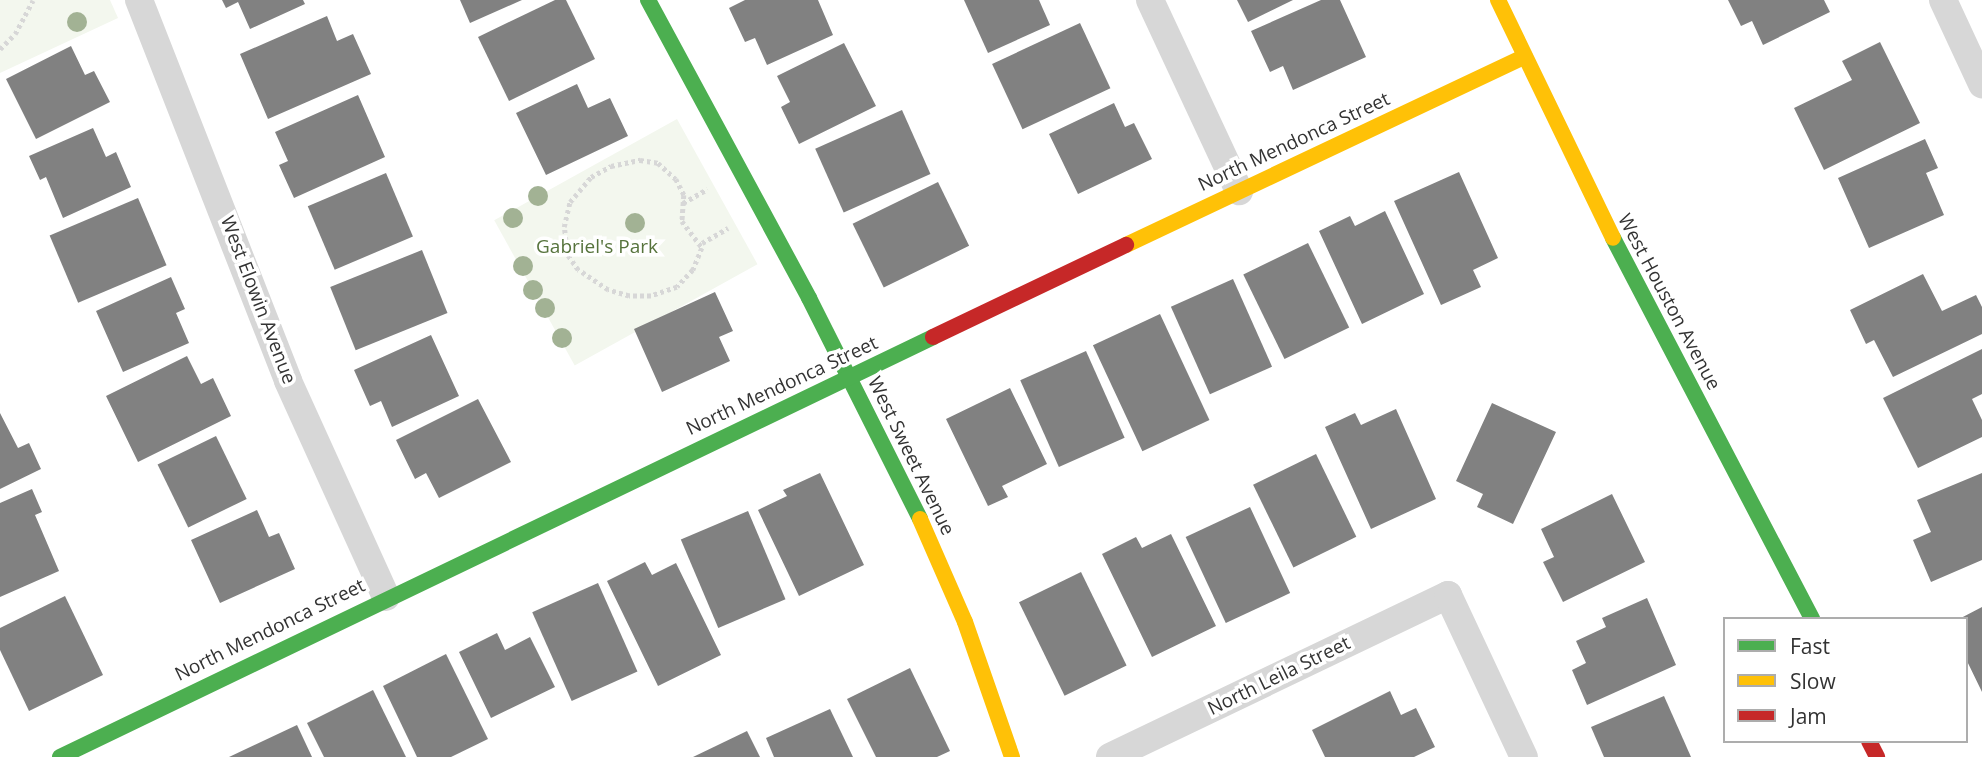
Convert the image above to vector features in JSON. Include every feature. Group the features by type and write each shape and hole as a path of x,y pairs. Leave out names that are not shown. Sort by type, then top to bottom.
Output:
{"street":[{"name":"West Elowin Avenue","path":"139,0 288,381 386,597"},
{"name":"West Sweet Avenue","path":"648,0 848,377 950,586 1012,757"},
{"path":"1150,0 1239,191"},
{"name":"West Houston Avenue","path":"1498,0 1617,250 1811,617"},
{"path":"1943,0 1982,84"},
{"name":"North Mendonca Street","path":"60,757 386,597 1525,56"},
{"name":"North Leila Street","path":"1110,757 1448,595 1524,757"}],"path":[{"path":"0,49 15,34 33,0"},
{"path":"640,160 658,163 676,179 684,195 682,221 702,243 693,270 677,287 651,296 629,296 608,290 578,270 567,254 564,227 570,202 591,177 611,166 640,160"}],"green space":[{"path":"0,0 110,0 118,18 0,73"},
{"name":"Gabriel's Park","path":"677,119 757,264 575,366 494,220"}],"building":[{"path":"222,0 303,0 305,4 250,29 238,2 226,8"},
{"path":"460,0 522,0 470,23"},
{"path":"555,0 566,0 595,59 509,101 478,37"},
{"path":"745,0 818,0 833,35 767,65 755,38 745,42 729,8"},
{"path":"964,0 1039,0 1050,25 988,53"},
{"path":"1237,0 1293,0 1248,22"},
{"path":"1321,0 1340,0 1366,57 1293,90 1283,66 1270,72 1251,31"},
{"path":"1728,0 1824,0 1830,12 1763,45 1752,21 1741,26"},
{"path":"327,16 337,41 353,34 371,74 268,119 240,54"},
{"path":"1080,23 1110,88 1023,129 992,64"},
{"path":"1880,42 1920,123 1824,170 1794,108 1852,80 1842,61"},
{"path":"844,43 876,106 799,144 781,107 790,102 777,76"},
{"path":"71,46 85,75 94,71 110,102 36,139 6,79"},
{"path":"577,84 588,108 610,98 628,136 546,175 516,113"},
{"path":"358,95 385,157 294,198 279,165 288,161 275,132"},
{"path":"1114,103 1125,127 1134,123 1152,159 1078,194 1049,134"},
{"path":"902,110 930,174 844,213 815,149"},
{"path":"93,128 106,157 116,152 131,187 63,218 46,177 40,180 29,156"},
{"path":"1925,139 1938,168 1926,173 1944,215 1869,248 1838,178"},
{"path":"1459,172 1498,258 1473,270 1481,287 1441,305 1394,201"},
{"path":"386,173 413,237 335,270 308,206"},
{"path":"938,182 969,246 884,287 853,224"},
{"path":"138,198 167,265 78,303 50,236"},
{"path":"1385,211 1424,294 1362,324 1319,231 1350,216 1355,226"},
{"path":"1308,243 1349,327 1284,359 1243,275"},
{"path":"422,250 447,313 356,350 330,287"},
{"path":"1923,274 1942,311 1976,295 1982,307 1982,334 1893,377 1874,340 1866,344 1850,310"},
{"path":"171,277 185,309 176,313 189,343 123,372 96,311"},
{"path":"1233,279 1272,367 1210,394 1171,307"},
{"path":"715,292 733,331 719,337 730,361 662,392 634,329"},
{"path":"1160,314 1209,420 1142,451 1093,345"},
{"path":"431,335 459,396 392,427 381,401 370,406 354,370"},
{"path":"1982,349 1982,394 1972,399 1982,420 1982,437 1918,468 1883,398"},
{"path":"1086,351 1125,438 1059,467 1020,380"},
{"path":"187,356 201,384 213,378 231,416 138,462 106,396"},
{"path":"1010,388 1047,464 1002,486 1008,497 988,506 946,419"},
{"path":"478,399 511,462 439,498 426,473 415,479 396,440"},
{"path":"1492,403 1556,432 1513,524 1477,507 1483,494 1456,481"},
{"path":"1396,409 1436,499 1371,529 1325,427 1355,413 1361,425"},
{"path":"0,413 18,448 29,443 41,469 0,489"},
{"path":"216,436 247,499 188,527 158,464"},
{"path":"1316,454 1356,537 1293,567 1253,485"},
{"path":"820,473 864,565 799,596 758,510 787,496 783,490"},
{"path":"1982,473 1982,560 1931,582 1913,540 1931,532 1917,500"},
{"path":"32,489 42,512 35,515 59,571 0,597 0,503"},
{"path":"1612,494 1645,562 1563,602 1543,562 1554,557 1541,529"},
{"path":"1250,507 1290,593 1226,623 1186,537"},
{"path":"257,510 269,537 279,533 295,569 220,603 191,540"},
{"path":"748,511 786,599 718,628 681,540"},
{"path":"1171,534 1216,626 1152,657 1102,554 1136,537 1142,548"},
{"path":"645,562 652,575 676,563 721,655 658,686 607,581"},
{"path":"1081,572 1127,665 1065,696 1019,602"},
{"path":"598,583 637,672 572,701 532,612"},
{"path":"65,596 103,675 29,711 0,650 0,628"},
{"path":"1647,598 1676,665 1587,705 1572,670 1586,663 1576,641 1606,627 1602,618"},
{"path":"1982,607 1982,692 1968,663 1968,617 1963,617"},
{"path":"497,633 505,650 530,637 555,687 491,718 459,652"},
{"path":"446,654 488,739 451,757 417,757 383,686"},
{"path":"910,668 950,751 937,757 876,757 847,699"},
{"path":"373,690 406,757 324,757 307,723"},
{"path":"1390,691 1401,715 1416,708 1435,747 1414,757 1325,757 1312,730"},
{"path":"1664,696 1691,757 1604,757 1591,727"},
{"path":"830,709 853,757 774,757 766,738"},
{"path":"297,725 312,757 229,757"},
{"path":"747,731 760,757 693,757"}],"traffic: fast":[{"path":"648,0 809,298 920,519"},
{"path":"1613,238 1811,617"},
{"path":"60,757 933,337"}],"traffic: slow":[{"path":"1498,0 1613,238"},
{"path":"1126,245 1525,56"},
{"path":"920,519 965,622 1012,757"}],"traffic: jam":[{"path":"933,337 1126,245"},
{"path":"1870,743 1877,757"}]}
